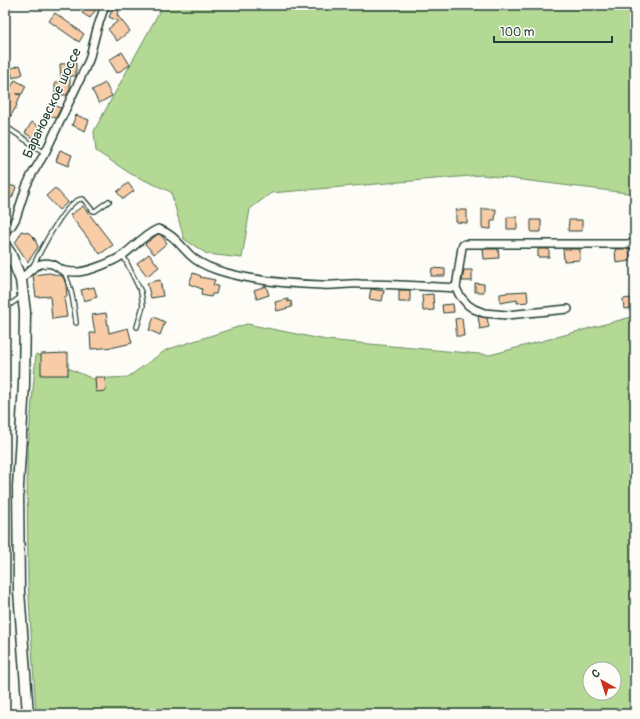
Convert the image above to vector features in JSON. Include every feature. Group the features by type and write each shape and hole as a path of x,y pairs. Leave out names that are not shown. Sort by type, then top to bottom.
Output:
{"main road":[{"path":"5,246 10,253 21,280 25,312 24,384 18,509 19,591 28,714"}],"street":[{"name":"Барановское шоссе","path":"5,231 12,225 16,218 28,181 44,153 89,60 96,29 106,5"},
{"path":"21,280 38,265 52,264 64,271 78,272 97,267 123,255 150,233 158,229 165,231 192,257 214,270 261,281 323,285 392,284 456,288"},
{"path":"568,309 507,315 484,313 474,309 460,296 456,288 462,246 465,244 635,244"}],"lane":[{"path":"5,126 44,153"},
{"path":"32,269 47,238 63,214 75,201 83,198 93,211 109,201"},
{"path":"123,255 141,292 143,306 137,327"},
{"path":"64,271 69,282 76,323"},
{"path":"5,308 23,295"}],"green space":[{"path":"163,5 635,5 635,194 482,175 271,193 250,209 242,258 207,254 184,239 171,192 131,174 96,151 94,131"},
{"path":"635,316 635,714 36,714 28,582 27,460 36,354 93,379 128,377 166,350 247,324 326,340 490,355"}],"building":[{"path":"87,5 93,5 97,8 90,18 82,13"},
{"path":"113,8 119,11 117,15 130,31 117,41 108,29 118,21 109,17"},
{"path":"55,13 84,34 79,42 49,21"},
{"path":"122,52 130,65 117,73 109,60"},
{"path":"76,63 76,76 70,76 70,89 67,95 55,95 55,82 61,82 60,64"},
{"path":"20,65 23,74 13,78 10,69"},
{"path":"15,80 26,86 22,94 16,94 21,95 11,116 5,113 5,102"},
{"path":"105,83 112,96 99,103 92,90"},
{"path":"49,104 61,108 56,118 46,114"},
{"path":"76,115 89,120 85,131 72,125"},
{"path":"32,122 45,131 38,141 25,133"},
{"path":"60,150 72,155 68,166 56,161"},
{"path":"128,183 134,191 123,199 117,192"},
{"path":"5,184 16,187 12,198 5,196"},
{"path":"55,188 68,202 59,210 46,196"},
{"path":"83,206 113,245 100,254 70,215"},
{"path":"482,209 496,209 495,220 491,220 491,229 482,228"},
{"path":"456,210 467,210 467,223 456,222"},
{"path":"507,217 517,217 517,229 507,229"},
{"path":"531,220 541,220 541,232 531,232"},
{"path":"569,220 582,220 582,231 568,231"},
{"path":"21,231 29,233 35,239 38,247 28,262 15,243"},
{"path":"158,234 161,235 167,243 154,254 145,244"},
{"path":"483,249 498,249 499,258 484,259"},
{"path":"538,249 549,249 549,257 538,257"},
{"path":"563,249 580,249 580,260 564,261"},
{"path":"615,249 629,249 630,261 616,263"},
{"path":"149,254 159,267 147,276 137,263"},
{"path":"432,268 445,269 445,276 431,276"},
{"path":"464,270 472,270 472,281 462,281"},
{"path":"49,273 62,276 64,279 67,297 64,297 67,317 52,319 50,296 36,297 33,275"},
{"path":"193,273 201,276 200,277 215,280 213,285 218,286 216,294 212,294 211,297 201,295 202,289 189,284"},
{"path":"160,280 163,296 151,298 147,283"},
{"path":"475,283 484,284 484,292 475,292"},
{"path":"266,286 269,295 257,299 254,290"},
{"path":"94,287 97,297 84,301 81,290"},
{"path":"371,289 384,291 382,301 369,299"},
{"path":"399,290 410,290 410,302 399,302"},
{"path":"527,291 528,302 517,303 517,300 500,303 500,294 507,292"},
{"path":"433,294 434,310 423,311 422,295"},
{"path":"631,298 632,308 624,309 623,299"},
{"path":"288,299 288,302 291,301 292,307 277,311 275,302"},
{"path":"453,304 454,312 443,313 442,305"},
{"path":"106,313 109,333 128,328 132,343 115,347 91,349 90,333 95,333 92,315"},
{"path":"478,316 487,318 489,327 480,329"},
{"path":"154,317 165,322 160,335 149,330"},
{"path":"462,318 464,336 456,336 455,319"},
{"path":"68,353 68,375 41,375 41,354"},
{"path":"95,377 105,377 106,391 96,392"}]}
